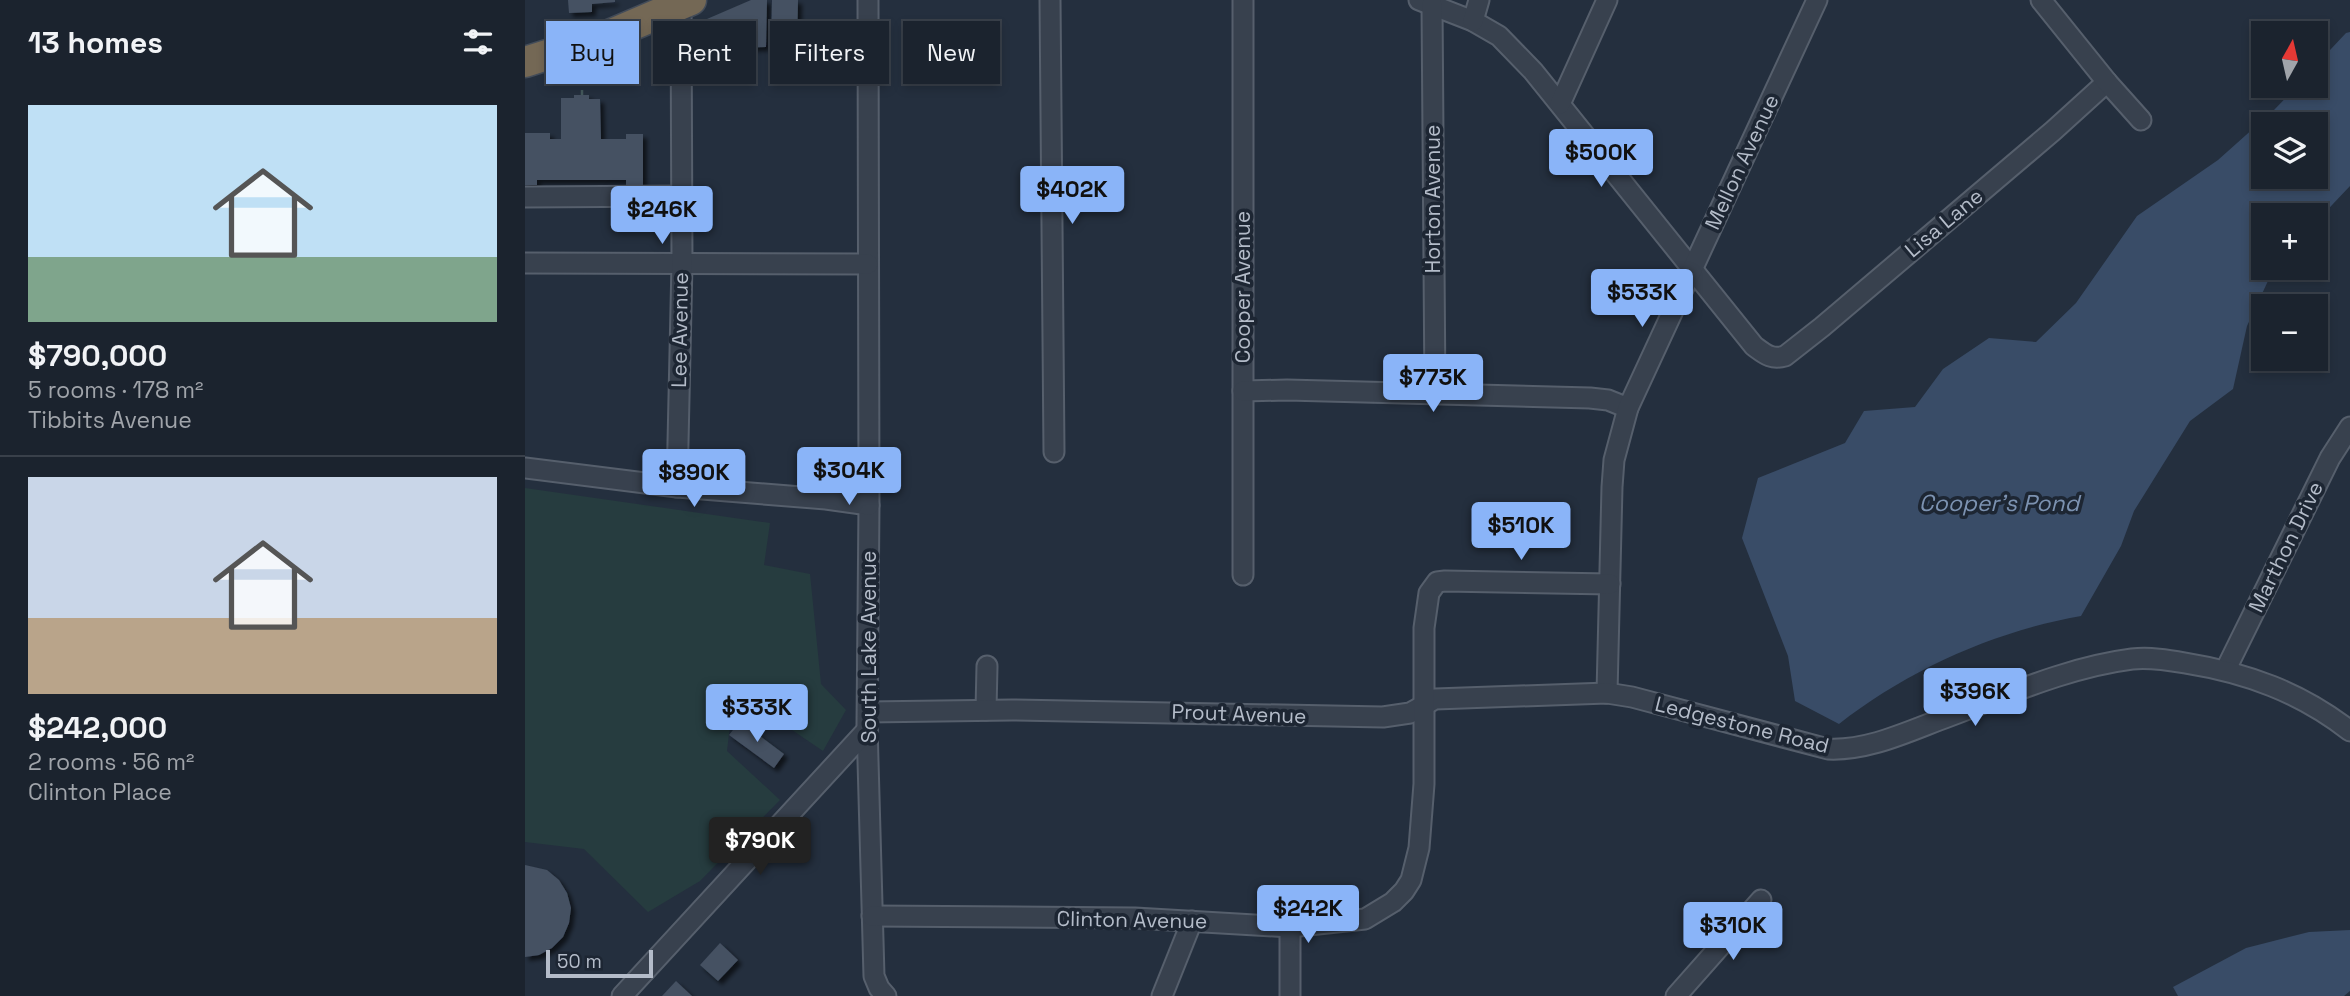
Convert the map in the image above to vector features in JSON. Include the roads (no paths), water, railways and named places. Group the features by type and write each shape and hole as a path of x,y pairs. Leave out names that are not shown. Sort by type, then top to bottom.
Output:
{"highway":[{"path":"525,62 607,36 649,9 686,2"}],"street":[{"name":"South Lake Avenue","path":"868,0 868,721 874,976 885,996"},
{"path":"1050,0 1054,452"},
{"name":"Cooper Avenue","path":"1243,0 1243,575"},
{"path":"1473,21 1479,0"},
{"path":"1559,104 1607,0"},
{"name":"Mellon Avenue","path":"1607,693 1615,460 1628,408 1817,0"},
{"path":"2041,0 2141,120"},
{"name":"Lee Avenue","path":"677,487 686,2"},
{"path":"1426,2 1473,21 1499,36 1533,71 1691,271"},
{"name":"Horton Avenue","path":"1426,2 1435,394"},
{"name":"Lisa Lane","path":"1691,271 1754,346 1769,357 1785,356 2053,131 2107,82"},
{"path":"525,197 682,196"},
{"path":"525,263 867,264"},
{"path":"1243,391 1590,398 1608,400 1628,408"},
{"name":"Marthon Drive","path":"2226,669 2330,458 2350,427"},
{"path":"525,468 677,487 869,505"},
{"name":"Clinton Avenue","path":"872,916 1135,918 1290,927 1364,919 1393,902 1411,880 1419,848 1424,784 1424,628 1429,593 1437,582 1610,584"},
{"name":"Ledgestone Road","path":"1607,693 1632,697 1828,749 1849,750 1882,741 2050,679 2112,662 2160,659 2226,669 2277,688 2350,731"},
{"path":"986,710 987,666"},
{"name":"Prout Avenue","path":"868,721 986,710 1383,717 1410,713 1435,699 1607,693"},
{"path":"622,996 868,721"},
{"path":"1676,996 1761,900"},
{"path":"1162,996 1192,921"},
{"path":"1290,927 1290,996"}],"water":[{"name":"Cooper's Pond","path":"2350,32 2350,186 2328,209 2328,203 2251,203 2251,280 2268,280 2262,294 2251,294 2251,317 2233,389 2190,421 2134,511 2121,546 2081,616 2017,632 1954,655 1894,686 1839,724 1795,701 1788,656 1742,538 1758,478 1845,443 1864,411 1915,407 1943,369 1989,338 2036,342 2076,303 2137,216 2218,160 2251,131 2251,189 2328,189 2328,112 2272,112 2286,98 2328,98 2328,52"},
{"path":"2350,930 2350,991 2344,996 2178,996 2173,987 2246,948 2309,932"}]}
